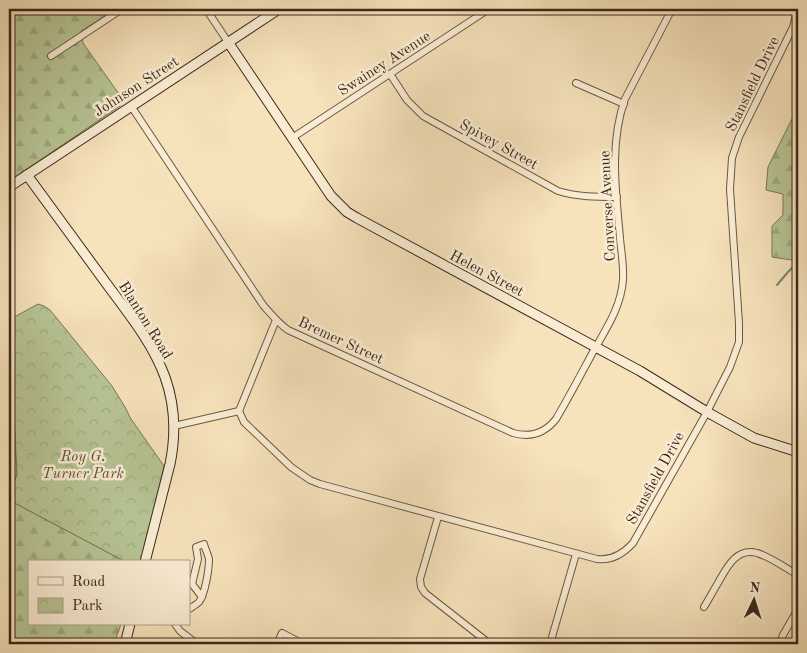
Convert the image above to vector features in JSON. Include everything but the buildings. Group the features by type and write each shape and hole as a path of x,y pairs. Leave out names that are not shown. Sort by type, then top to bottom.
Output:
{"street":[{"path":"51,56 122,9"},
{"path":"206,9 228,42"},
{"name":"Johnson Street","path":"9,187 279,9"},
{"name":"Swainey Avenue","path":"292,138 489,9"},
{"name":"Converse Avenue","path":"596,347 615,313 623,280 615,167 619,121 624,104 672,9"},
{"name":"Stansfield Drive","path":"239,411 244,422 291,467 310,480 320,484 597,559 608,559 619,555 633,542 707,412 730,368 739,342 730,189 732,158 739,137 793,27 795,9"},
{"name":"Helen Street","path":"228,42 331,196 357,218 596,347 754,438 797,448"},
{"name":"Spivey Street","path":"390,74 407,100 423,116 558,191 577,196 617,197"},
{"path":"576,83 624,104"},
{"name":"Bremer Street","path":"131,106 263,304 276,320 288,330 520,435 539,433 552,425 596,347"},
{"name":"Blanton Road","path":"27,175 140,331 159,364 168,389 174,426 173,449 146,560"},
{"path":"174,426 239,411 276,320"},
{"path":"438,517 420,579 421,586 425,593 490,644"},
{"path":"190,608 197,604 202,596 206,583 209,558 204,544 196,547 198,559 192,584 202,596"},
{"path":"704,607 729,564 737,556 744,553 759,553 798,575"},
{"path":"550,644 576,554"},
{"path":"780,644 798,609"},
{"path":"125,644 130,626"},
{"path":"176,626 197,644"},
{"path":"278,644 282,633 303,644 326,642 331,644"}],"green space":[{"path":"9,9 116,9 81,31 83,43 121,97 120,106 9,181"},
{"path":"798,107 798,261 772,257 772,226 783,215 783,194 766,190 768,167"},
{"name":"Roy G. Turner Park","path":"38,304 50,310 112,386 131,419 164,466 142,560 122,560 9,500 9,494 17,475 14,415 9,410 9,320"},
{"path":"9,409 14,415 17,475 9,494"},
{"path":"9,500 122,560 28,560 28,626 120,626 114,644 9,644"}],"waterway":[{"path":"777,285 798,262"}]}
